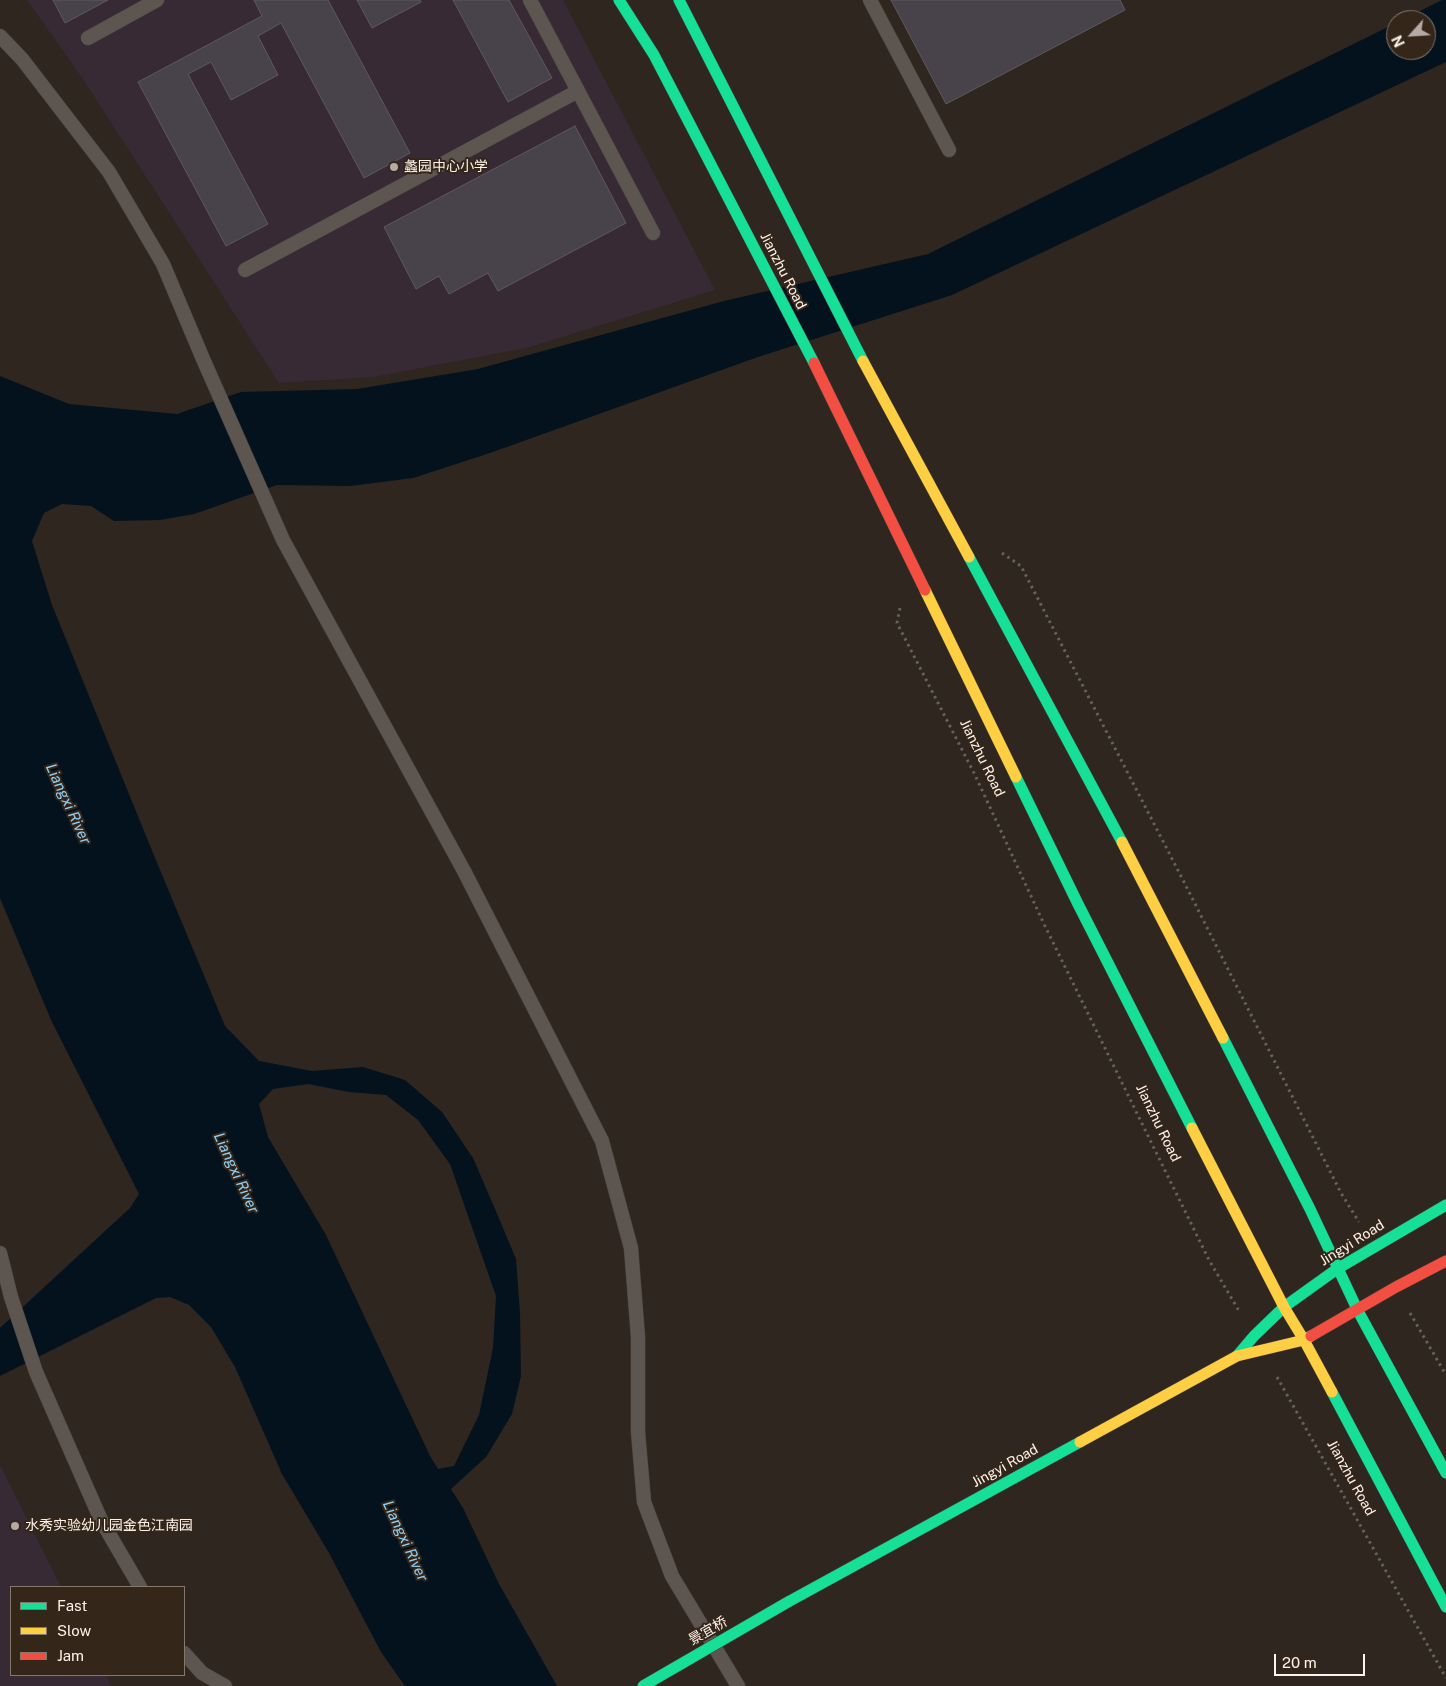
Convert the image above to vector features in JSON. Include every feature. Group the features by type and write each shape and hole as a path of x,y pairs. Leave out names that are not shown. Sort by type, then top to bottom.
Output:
{"main road":[{"name":"Jianzhu Road","path":"619,0 654,55 816,368 1078,904 1284,1307 1304,1340 1446,1607"},
{"path":"679,0 860,355 1151,896 1310,1209 1337,1269 1446,1473"},
{"name":"Jingyi Road","path":"1237,1356 1254,1336 1284,1307 1337,1269 1446,1205"},
{"name":"Jingyi Road","path":"788,1602 1237,1356 1304,1340 1396,1287 1446,1261"},
{"name":"景宜桥","path":"643,1686 788,1602"}],"lane":[{"path":"88,38 157,0"},
{"path":"530,0 652,233"},
{"path":"870,0 949,150"},
{"path":"0,36 22,59 109,172 163,264 283,540 464,871 602,1141 631,1248 638,1337 638,1432 644,1502 672,1576 738,1686"},
{"path":"245,270 578,91"},
{"path":"0,1253 11,1297 36,1372 101,1520 139,1586"},
{"path":"185,1654 202,1673 225,1686"}],"path":[{"path":"996,550 1021,566 1183,880 1341,1193 1374,1247"},
{"name":"Jianzhu Road","path":"901,605 897,623 975,775 1043,922 1209,1260 1254,1336"},
{"path":"1396,1287 1446,1375"},
{"name":"Jianzhu Road","path":"1262,1351 1446,1678"}],"shaded area":[{"name":"蠡园中心小学","path":"27,0 563,0 715,290 526,348 373,377 279,383 83,79"},
{"name":"水秀实验幼儿园金色江南园","path":"0,1465 60,1586 10,1586 10,1676 106,1676 111,1686 0,1686"}],"water":[{"name":"Liangxi River","path":"1442,0 1446,0 1446,62 952,295 758,357 490,453 413,478 350,486 277,485 194,514 160,520 114,521 91,506 62,504 44,513 32,541 52,605 225,1026 259,1061 312,1071 363,1067 405,1080 442,1112 473,1158 516,1259 520,1314 521,1376 512,1414 486,1457 451,1489 463,1508 499,1584 557,1686 405,1686 381,1652 329,1553 282,1474 235,1367 211,1327 189,1305 170,1297 156,1298 0,1376 0,1328 130,1208 139,1194 51,1020 0,898 0,376 69,404 177,414 241,392 357,389 478,369 724,301 928,254 1386,28 1386,60 1436,60 1436,10 1422,10","holes":["308,1084 349,1092 386,1095 418,1120 450,1164 496,1296 493,1348 479,1415 454,1466 438,1469 430,1456 326,1235 268,1137 259,1104 273,1089"]}],"building":[{"path":"53,0 108,0 65,23"},
{"path":"254,0 328,0 410,153 364,178 281,23 258,36 278,75 231,100 211,62 188,74 268,224 226,246 138,82 262,16"},
{"path":"357,0 420,0 421,2 372,28"},
{"path":"453,0 509,0 552,78 508,102"},
{"path":"891,0 1120,0 1125,10 946,104"},
{"path":"575,126 626,223 498,291 488,273 449,294 439,276 416,289 384,227"}],"traffic: fast":[{"path":"619,0 654,55 814,363"},
{"path":"679,0 863,361"},
{"path":"969,557 1122,842"},
{"path":"1016,777 1078,904 1192,1128"},
{"path":"1223,1038 1310,1209 1358,1311 1446,1473"},
{"path":"1237,1356 1254,1336 1284,1307 1337,1269 1446,1205"},
{"path":"1332,1392 1446,1607"},
{"path":"788,1602 1080,1442"},
{"path":"643,1686 788,1602"}],"traffic: slow":[{"path":"863,361 969,557"},
{"path":"925,590 1016,777"},
{"path":"1122,842 1223,1038"},
{"path":"1192,1128 1284,1307 1332,1392"},
{"path":"1080,1442 1237,1356 1304,1340 1311,1336"}],"traffic: jam":[{"path":"814,363 925,590"},
{"path":"1311,1336 1396,1287 1446,1261"}],"place":[{"name":"蠡园中心小学","path":"394,167"},
{"name":"水秀实验幼儿园金色江南园","path":"15,1526"}]}
